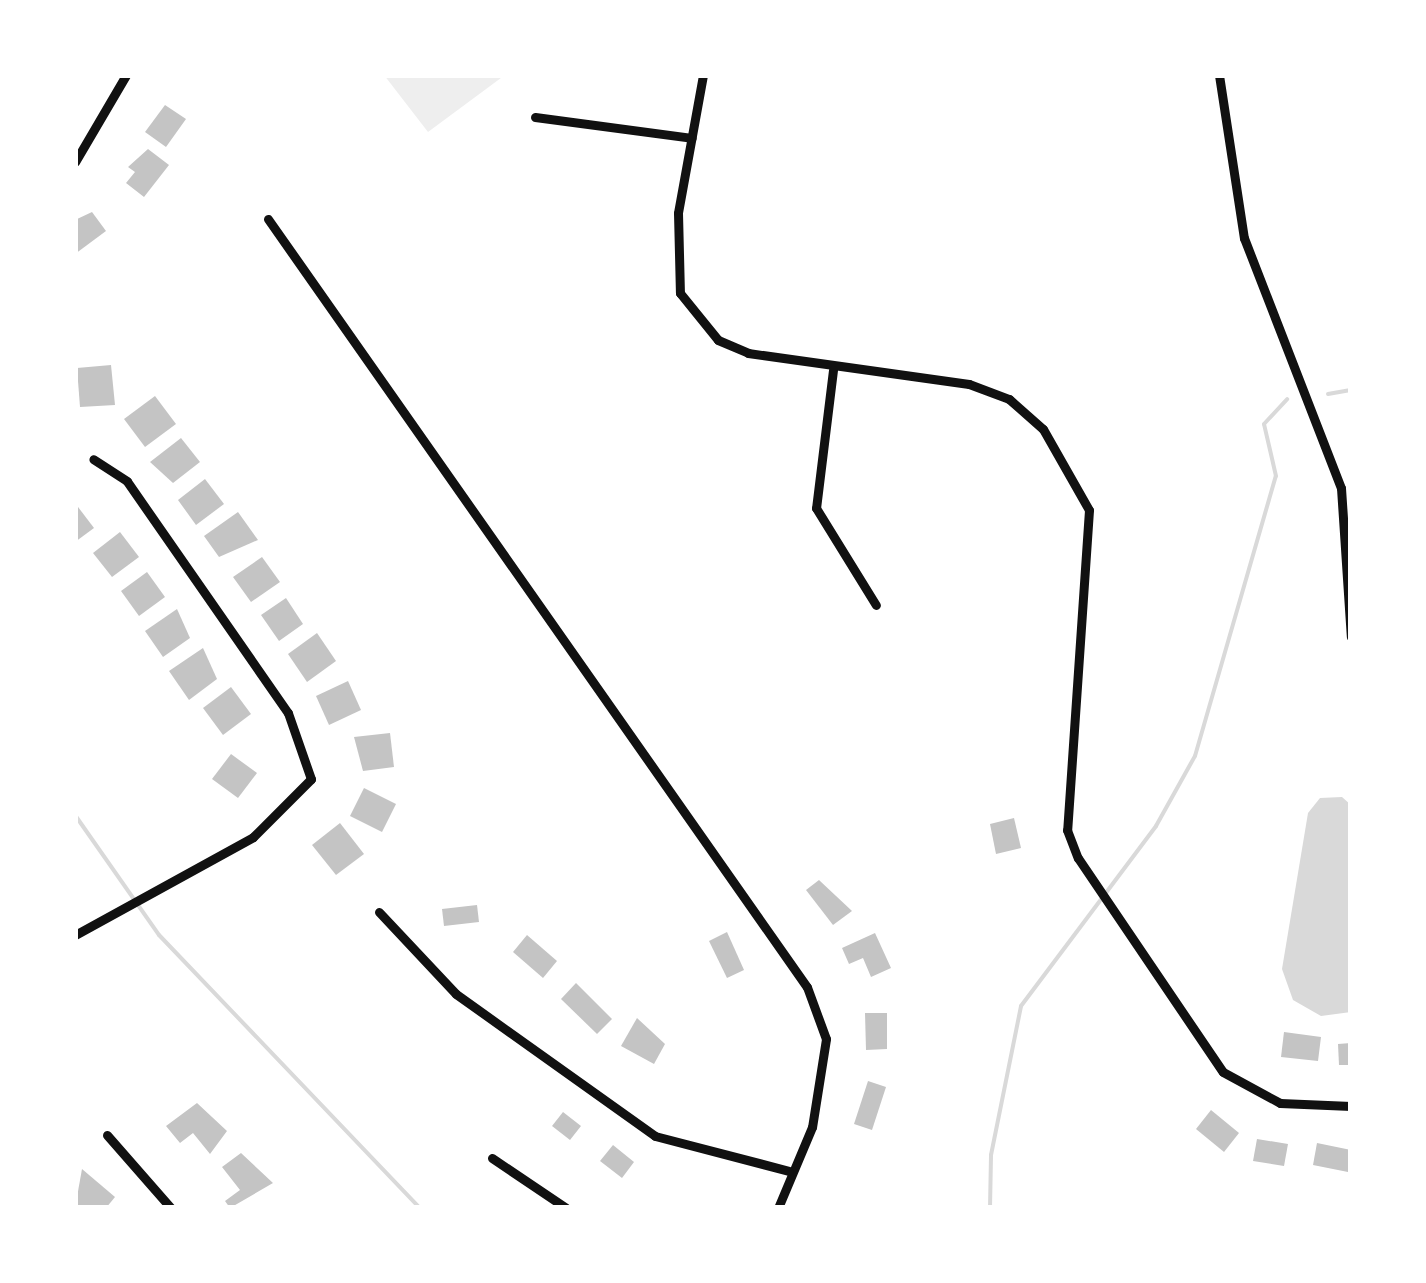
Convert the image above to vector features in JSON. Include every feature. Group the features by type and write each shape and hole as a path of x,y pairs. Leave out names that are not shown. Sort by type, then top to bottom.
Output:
{"street":[{"path":"75,162 126,75"},
{"path":"703,75 673,271 680,293 718,340 833,370 969,384 1009,398 1059,450 1089,510 1067,830 1078,858 1224,1072 1280,1104 1351,1106"},
{"path":"1218,75 1244,238 1341,488 1351,636"},
{"path":"535,117 692,138"},
{"path":"268,219 807,987 826,1039 812,1126 790,1171 778,1208"},
{"path":"833,370 816,508 876,606"},
{"path":"75,935 253,837 311,779 288,713 127,481 93,459"},
{"path":"379,912 456,994 655,1136 790,1171"},
{"path":"107,1135 172,1208"},
{"path":"492,1158 566,1208"}],"shaded area":[{"path":"384,75 505,75 428,132"},
{"path":"1342,797 1351,805 1351,1012 1321,1016 1293,1000 1282,969 1308,813 1320,798"}],"building":[{"path":"165,105 186,119 166,147 145,132"},
{"path":"148,149 169,165 144,197 126,183 135,172 128,167"},
{"path":"92,212 106,231 75,254 75,220"},
{"path":"111,365 115,405 80,407 77,368"},
{"path":"155,396 176,424 145,447 124,419"},
{"path":"181,438 200,462 173,483 150,462"},
{"path":"205,479 224,504 196,525 178,500"},
{"path":"75,503 94,528 75,542"},
{"path":"238,512 258,540 219,557 204,536"},
{"path":"120,532 139,557 112,577 93,553"},
{"path":"262,557 280,582 251,602 233,577"},
{"path":"147,572 165,597 139,616 121,591"},
{"path":"286,598 303,624 279,641 261,615"},
{"path":"177,609 190,638 163,657 145,631"},
{"path":"317,633 336,661 307,682 288,654"},
{"path":"203,648 217,679 189,700 169,671"},
{"path":"348,681 361,710 329,725 316,696"},
{"path":"231,687 251,714 223,735 203,708"},
{"path":"390,733 394,767 363,771 354,737"},
{"path":"231,754 257,773 238,798 212,779"},
{"path":"364,788 396,804 382,832 350,816"},
{"path":"1014,818 1021,848 996,854 990,824"},
{"path":"340,823 364,854 336,875 312,845"},
{"path":"819,880 852,911 833,925 806,890"},
{"path":"477,905 479,922 444,926 442,909"},
{"path":"727,932 744,970 727,978 709,941"},
{"path":"875,933 891,968 871,977 863,958 849,964 842,948"},
{"path":"527,935 557,961 543,978 513,952"},
{"path":"576,983 612,1019 597,1034 561,999"},
{"path":"865,1013 887,1013 887,1049 866,1050"},
{"path":"637,1018 665,1044 654,1064 621,1046"},
{"path":"1284,1032 1321,1037 1318,1061 1281,1057"},
{"path":"1351,1043 1351,1065 1339,1065 1338,1044"},
{"path":"868,1081 886,1087 872,1130 854,1124"},
{"path":"197,1103 227,1131 210,1154 193,1133 180,1143 166,1126"},
{"path":"1211,1110 1239,1133 1224,1152 1196,1129"},
{"path":"563,1112 581,1126 570,1140 552,1126"},
{"path":"1257,1139 1288,1144 1284,1166 1253,1161"},
{"path":"1317,1143 1351,1150 1348,1172 1313,1165"},
{"path":"613,1145 634,1162 622,1178 600,1161"},
{"path":"241,1153 273,1183 230,1208 225,1201 240,1190 222,1167"},
{"path":"82,1169 115,1197 106,1208 75,1208"}],"waterway":[{"path":"1328,394 1351,390"},
{"path":"990,1208 991,1155 1021,1006 1156,826 1195,756 1276,476 1264,424 1287,399"},
{"path":"75,815 159,935 420,1208"}]}
